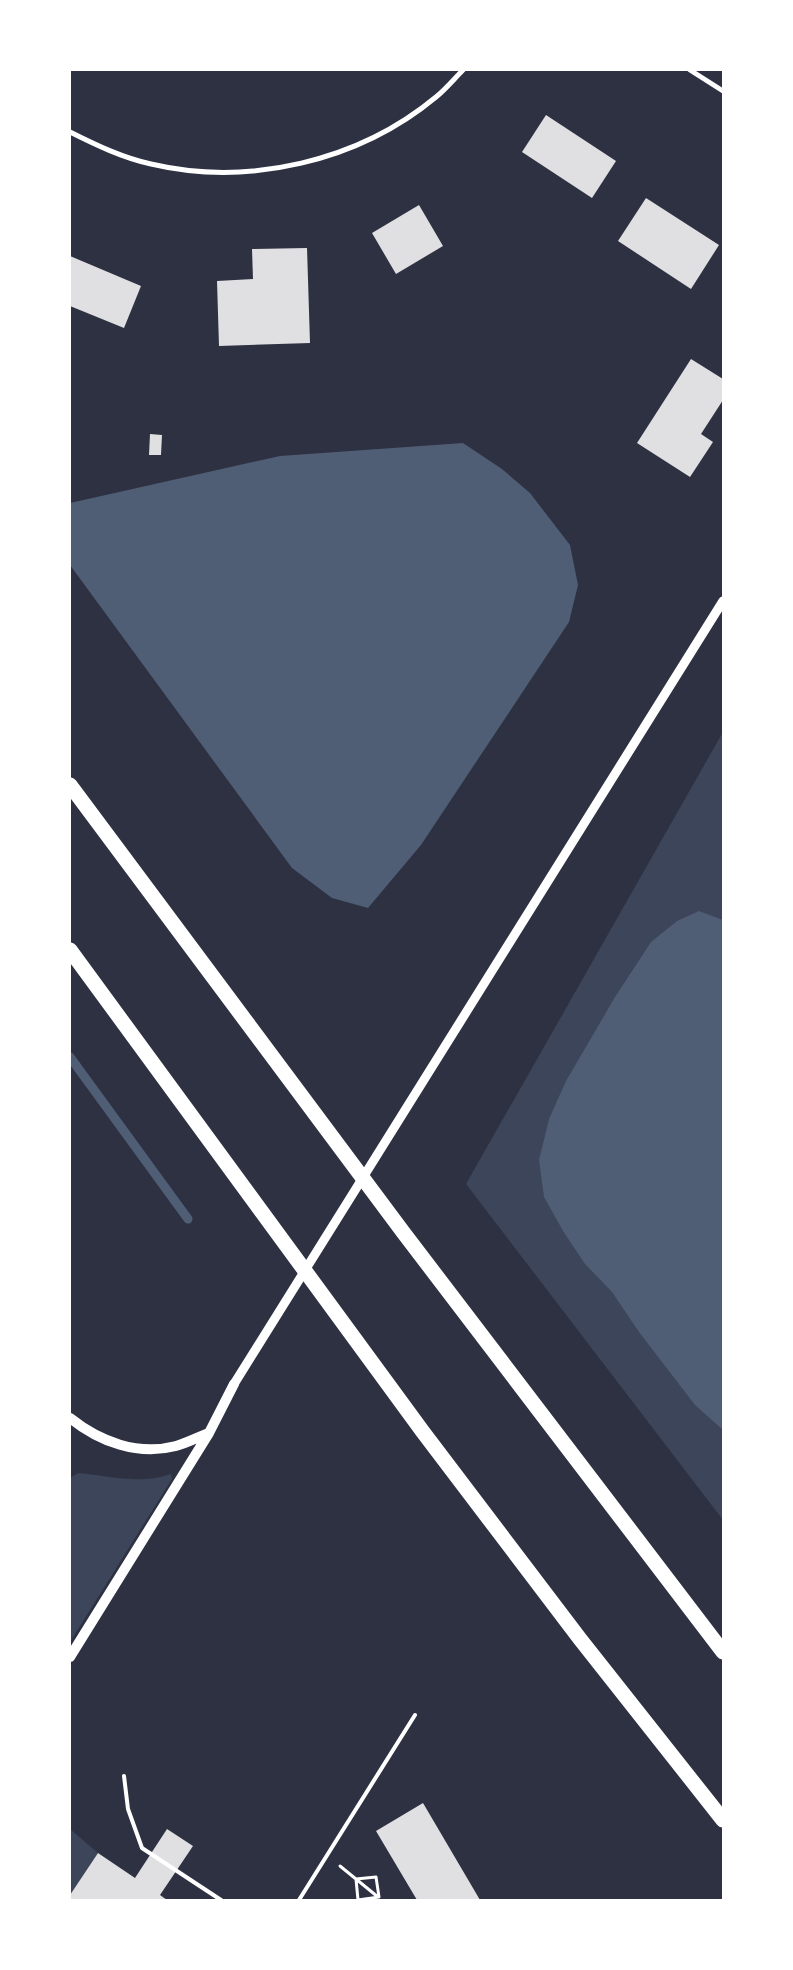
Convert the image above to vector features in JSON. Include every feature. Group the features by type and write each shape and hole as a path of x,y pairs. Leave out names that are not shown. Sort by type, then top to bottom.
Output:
{"highway":[{"path":"70,785 403,1232 723,1652"},
{"path":"70,950 423,1432 580,1639 723,1820"}],"main road":[{"path":"70,1657 209,1434 234,1384"},
{"path":"70,1418 82,1428 102,1438 127,1447 150,1450 176,1446 209,1434"}],"street":[{"path":"70,132 123,156 152,164 195,171 238,172 281,168 323,158 364,142 402,122 436,96 463,70"},
{"path":"690,70 723,91"},
{"path":"234,1384 440,1057 723,601"}],"lane":[{"path":"298,1900 415,1715"},
{"path":"124,1776 128,1809 142,1848 221,1900"}],"path":[{"path":"326,1856 379,1897"},
{"path":"356,1879 376,1877 379,1897"},
{"path":"356,1879 358,1900 379,1897"}],"shaded area":[{"path":"463,443 502,469 530,493 570,545 578,585 569,622 421,845 368,908 332,898 292,868 70,565 70,503 280,456"},
{"path":"723,732 723,1520 466,1184"},
{"path":"699,911 723,920 723,1430 695,1405 639,1332 612,1292 585,1264 563,1231 544,1197 539,1160 549,1119 566,1081 615,997 651,942 677,921"},
{"path":"78,1473 136,1479 148,1479 171,1474 172,1479 70,1642 70,1478"},
{"path":"70,1829 98,1853 70,1895"}],"building":[{"path":"546,115 616,161 592,198 522,152"},
{"path":"646,198 719,245 691,289 618,241"},
{"path":"419,205 443,246 396,274 372,233"},
{"path":"307,248 310,343 219,346 217,281 253,279 252,249"},
{"path":"70,256 141,286 124,328 70,306"},
{"path":"691,359 723,379 723,400 701,434 713,442 690,477 637,443"},
{"path":"150,434 162,435 161,455 149,455"},
{"path":"423,1803 480,1900 417,1900 376,1831"},
{"path":"167,1829 193,1846 160,1895 167,1900 70,1900 70,1895 98,1853 135,1878"}],"waterway":[{"path":"70,1057 188,1219"}]}
